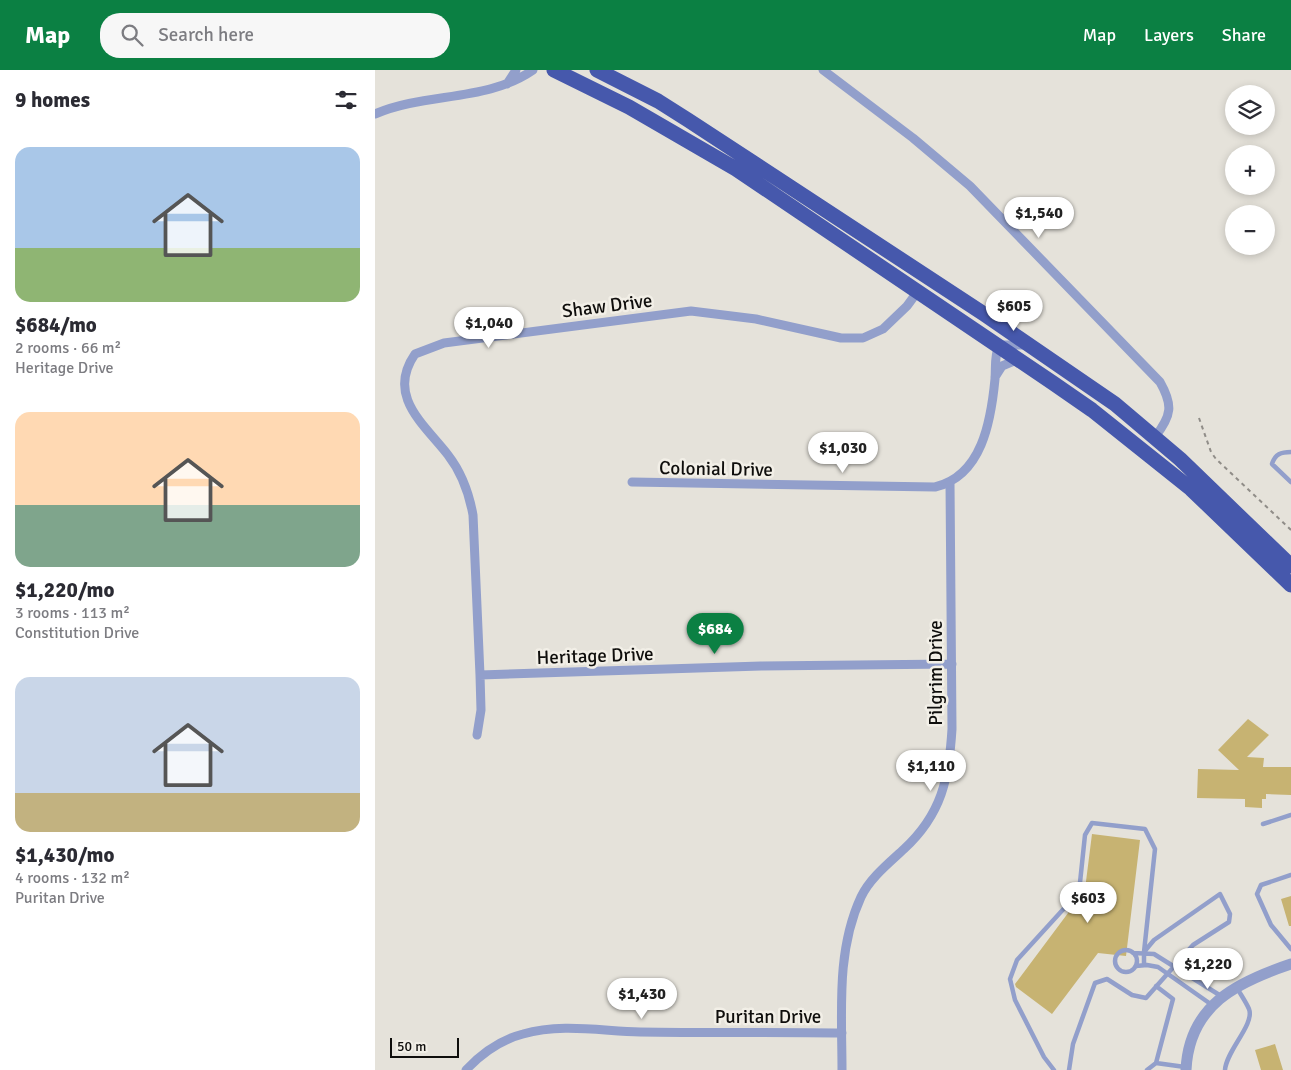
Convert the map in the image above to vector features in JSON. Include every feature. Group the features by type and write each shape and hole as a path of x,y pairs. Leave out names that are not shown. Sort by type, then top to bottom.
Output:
{"highway":[{"path":"554,70 629,107 705,150 999,345 1092,410 1191,489 1291,585"},
{"path":"597,70 650,97 688,120 1115,404 1155,437 1230,505 1291,566"}],"street":[{"path":"507,84 516,70"},
{"path":"375,114 395,105 415,100 479,92 520,79 533,70"},
{"path":"823,70 913,138 970,186 1160,382 1169,398 1170,406 1163,427 1155,437"},
{"name":"Shaw Drive","path":"477,735 481,710 473,515 469,494 448,455 413,414 410,407 406,394 405,373 415,354 444,343 691,311 756,319 841,338 863,338 883,329 907,306 918,291"},
{"path":"951,482 964,472 982,444 988,425 995,377 994,361 999,345 1029,345"},
{"path":"995,377 1003,366 1019,359"},
{"name":"Colonial Drive","path":"632,482 935,488 951,482"},
{"name":"Pilgrim Drive","path":"842,1070 843,957 849,925 862,894 883,869 929,822 943,793 950,761 952,664 951,482"},
{"name":"Heritage Drive","path":"480,675 761,666 952,664"},
{"path":"1186,1069 1194,1036 1212,1005 1221,996 1255,976 1291,964"},
{"name":"Puritan Drive","path":"466,1070 482,1054 501,1042 521,1034 547,1029 842,1033"}],"lane":[{"path":"1291,452 1278,453 1272,464 1291,482"},
{"path":"1263,824 1291,815"},
{"path":"1053,1070 1044,1057 1015,1000 1010,979 1017,960 1079,892 1085,836 1092,823 1145,829 1155,849 1143,952 1144,965"},
{"path":"1291,875 1261,885 1257,894 1271,925 1291,949"},
{"path":"1069,1070 1073,1044 1095,983 1107,979 1132,995 1146,998 1193,945 1229,922 1230,914 1220,894 1154,940 1143,952"},
{"path":"1136,966 1137,959 1133,953 1127,950 1120,952 1116,961 1118,967 1124,971 1131,970 1136,966 1153,965 1212,1005"},
{"path":"1133,953 1153,954 1221,996"},
{"path":"1147,1070 1156,1063 1173,999 1156,986"},
{"path":"1225,1070 1229,1054 1250,1019 1250,1010 1237,987"},
{"path":"1156,1063 1186,1069"}],"path":[{"path":"1199,418 1211,452 1216,459 1291,530"}],"building":[{"path":"1248,719 1269,735 1247,757 1264,758 1263,767 1291,767 1291,795 1266,794 1266,799 1262,799 1262,808 1245,807 1245,799 1197,798 1198,769 1239,770 1218,750"},
{"path":"1092,834 1140,840 1126,956 1098,953 1052,1014 1016,987 1015,984 1077,901 1083,905"},
{"path":"1291,896 1291,926 1289,926 1281,899"},
{"path":"1275,1044 1283,1070 1261,1070 1255,1050"}]}
